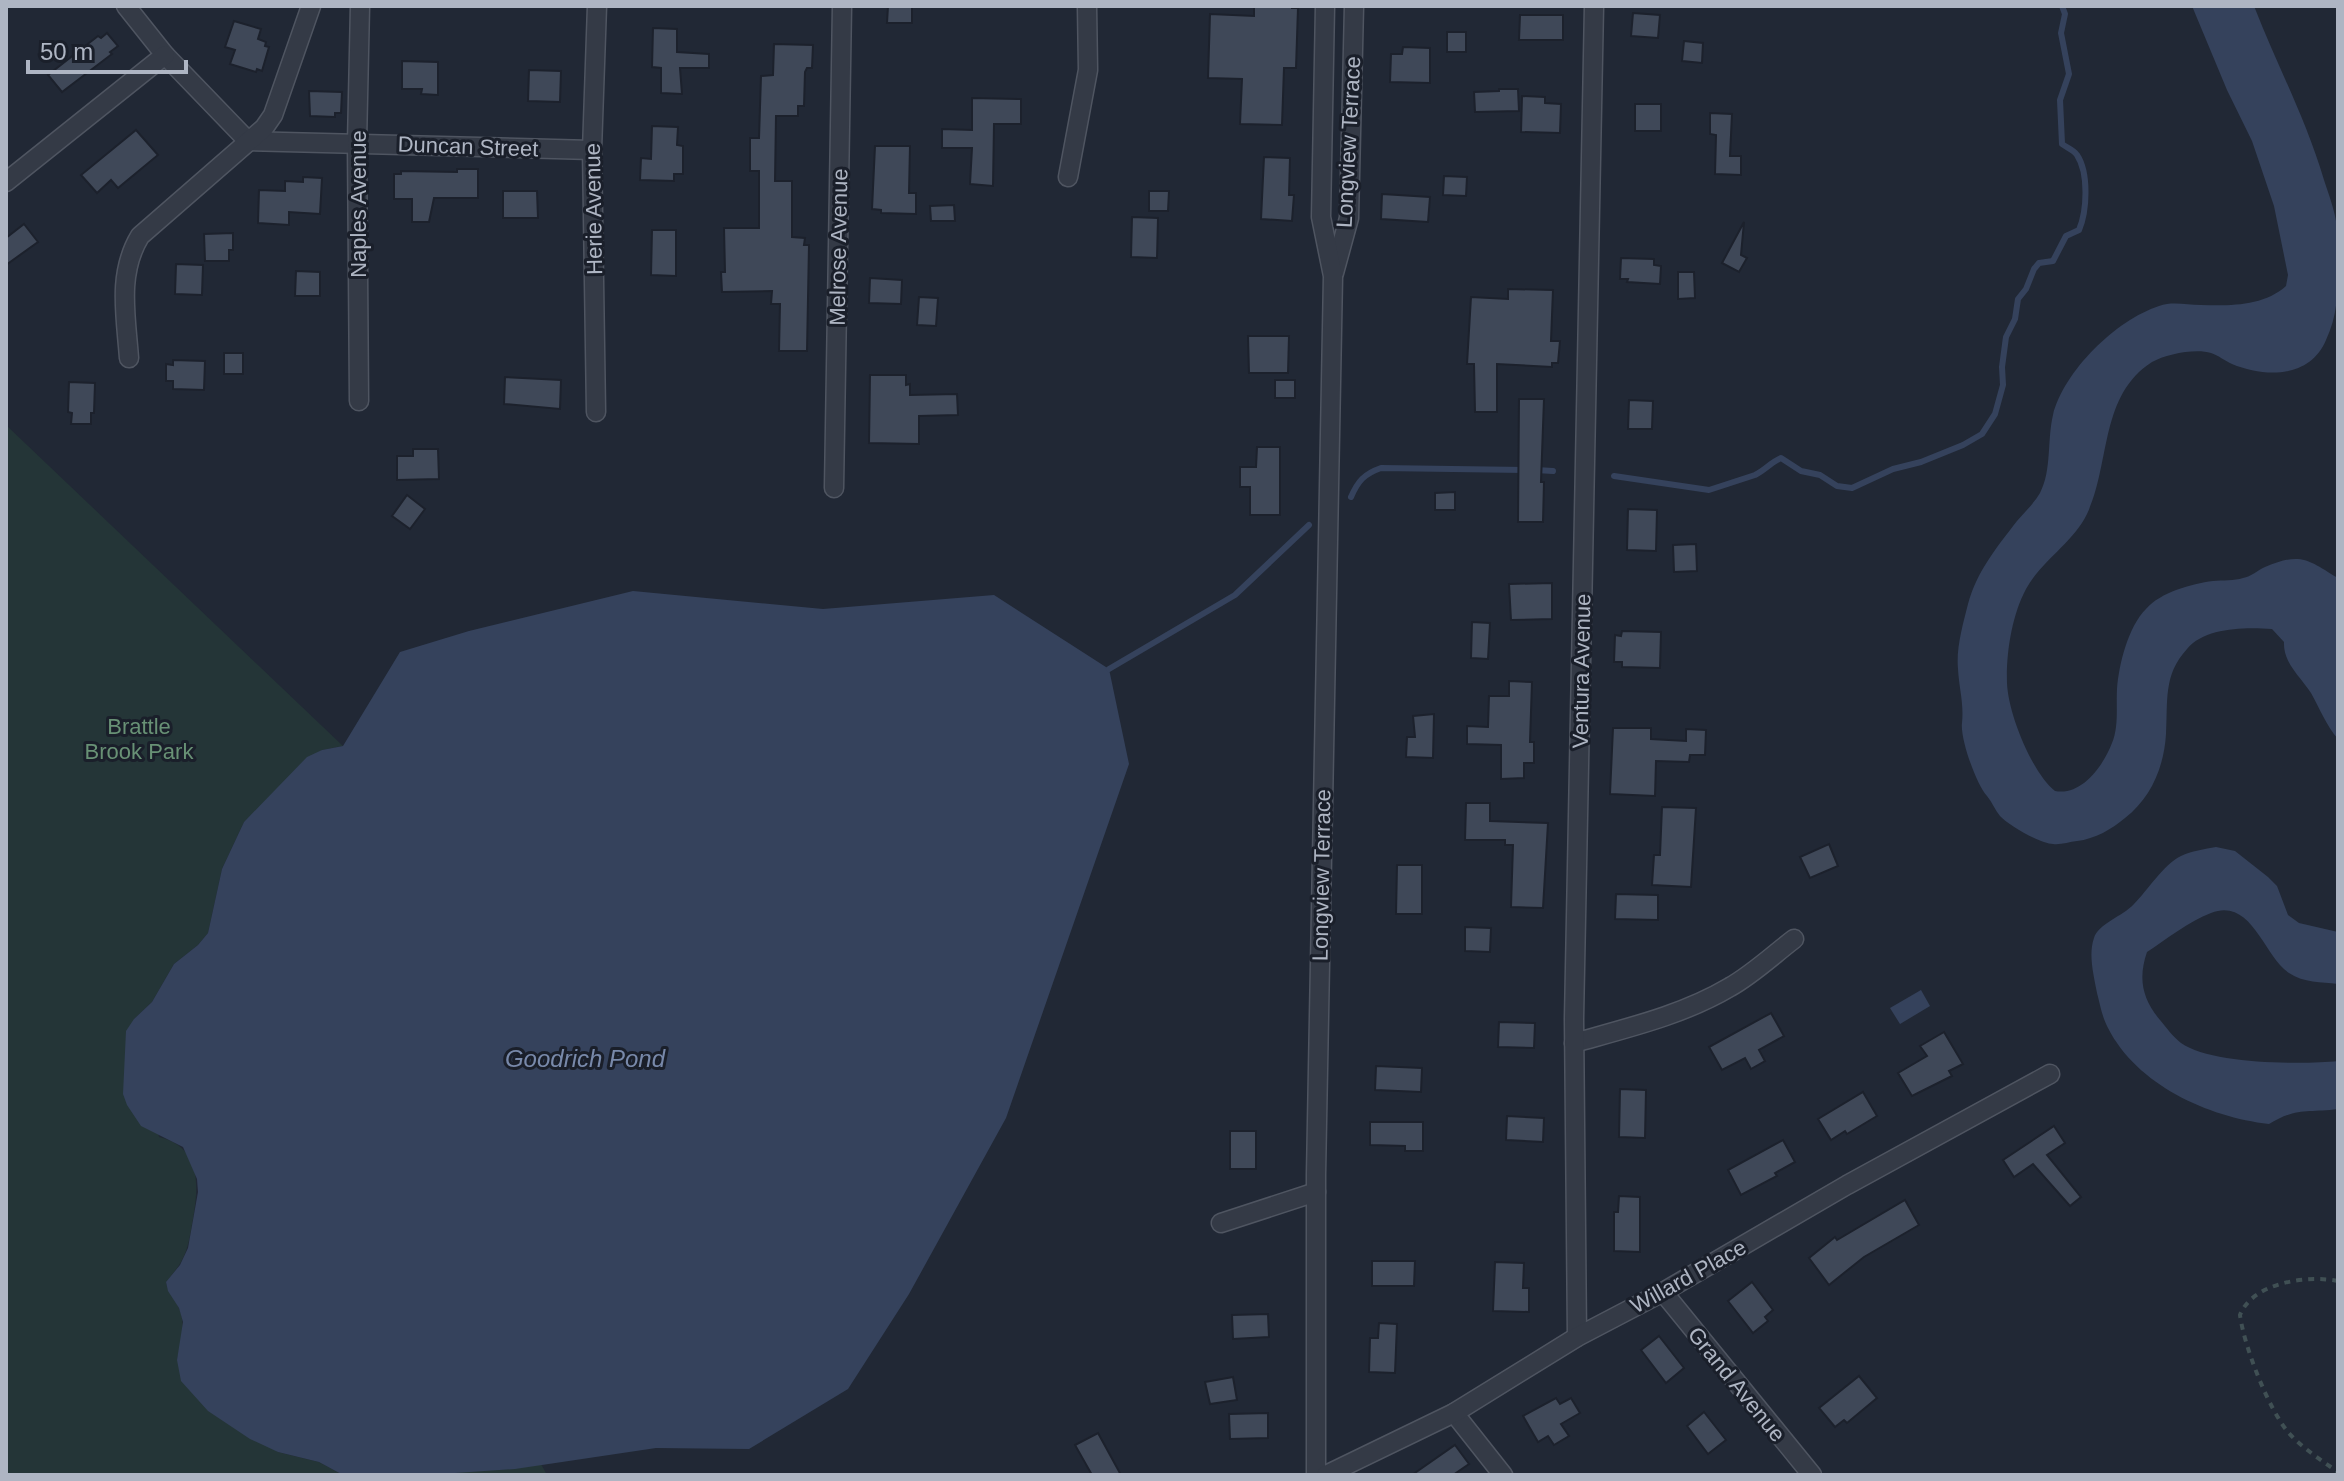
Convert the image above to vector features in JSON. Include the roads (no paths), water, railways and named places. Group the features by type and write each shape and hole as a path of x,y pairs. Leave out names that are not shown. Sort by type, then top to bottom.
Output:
{"street":[{"path":"126,6 165,55 248,141"},
{"path":"129,358 124,282 130,252 140,236 264,128 273,115 311,6"},
{"name":"Naples Avenue","path":"359,401 357,143 360,6"},
{"name":"Herie Avenue","path":"596,412 592,150 597,6"},
{"name":"Melrose Avenue","path":"834,488 842,6"},
{"path":"1068,177 1088,70 1087,6"},
{"name":"Longview Terrace","path":"1316,1475 1316,1192 1333,276 1321,217 1325,6"},
{"name":"Longview Terrace","path":"1333,276 1349,218 1354,6"},
{"name":"Ventura Avenue","path":"1577,1337 1574,1043 1594,6"},
{"path":"6,182 165,55"},
{"name":"Duncan Street","path":"248,141 592,150"},
{"path":"1574,1043 1702,1001 1740,981 1794,939"},
{"name":"Willard Place","path":"1326,1475 1454,1413 1577,1337 1663,1292 1847,1185 2050,1074"},
{"path":"1221,1223 1316,1192"},
{"name":"Grand Avenue","path":"1663,1292 1812,1475"},
{"path":"1454,1413 1503,1475"}],"water":[{"path":"2192,6 2254,6 2309,135 2335,215 2338,278 2333,323 2319,353 2309,362 2286,372 2245,369 2214,354 2197,351 2158,359 2135,376 2114,412 2095,495 2087,514 2074,534 2040,569 2021,599 2009,647 2008,696 2023,742 2038,771 2055,791 2074,789 2097,770 2112,743 2116,730 2122,657 2134,626 2146,609 2168,593 2186,587 2240,579 2277,562 2296,559 2311,562 2338,578 2338,739 2289,663 2284,642 2272,629 2215,632 2187,649 2174,669 2168,689 2162,758 2154,781 2142,801 2120,822 2097,836 2062,844 2048,843 2025,833 2000,816 1978,782 1966,750 1958,661 1960,636 1972,592 1995,550 2040,493 2046,475 2053,415 2059,398 2068,381 2094,349 2126,323 2159,306 2174,303 2235,305 2257,301 2286,286 2288,275 2274,206 2252,141"},
{"name":"Goodrich Pond","path":"633,591 823,609 994,595 1109,669 1129,764 1006,1118 909,1294 848,1389 749,1449 656,1448 515,1469 426,1475 343,1475 319,1462 278,1452 250,1439 208,1411 181,1381 177,1360 183,1322 166,1282 180,1265 188,1248 198,1192 197,1179 183,1147 141,1126 127,1105 123,1094 126,1031 152,1002 174,964 208,933 222,869 244,822 307,757 343,746 400,652 469,631"},
{"path":"2216,847 2235,851 2268,877 2277,886 2288,915 2299,923 2338,932 2338,984 2307,980 2289,973 2247,921 2237,913 2225,910 2195,921 2147,952 2142,979 2149,1004 2175,1038 2195,1050 2257,1061 2338,1061 2338,1109 2295,1113 2269,1124 2199,1106 2176,1095 2137,1066 2106,1024 2092,966 2092,945 2096,933 2134,904 2174,860"},
{"path":"1921,990 1930,1006 1900,1024 1890,1008"}],"waterway":[{"path":"1614,476 1709,490 1755,475 1781,458 1801,471 1820,475 1837,486 1852,488 1893,469 1921,462 1963,445 1982,434 1995,414 2003,385 2006,337 2015,319 2018,299 2039,263 2053,261 2066,236 2079,230 2084,213 2084,172 2076,153 2062,144 2060,100 2069,74 2061,33 2065,14 2062,6"},
{"path":"1351,497 1362,479 1381,468 1525,470"},
{"path":"1536,470 1553,471"},
{"path":"1109,669 1235,595 1309,525"}],"park label":[{"name":"Brattle Brook Park","path":"139,738"}]}
